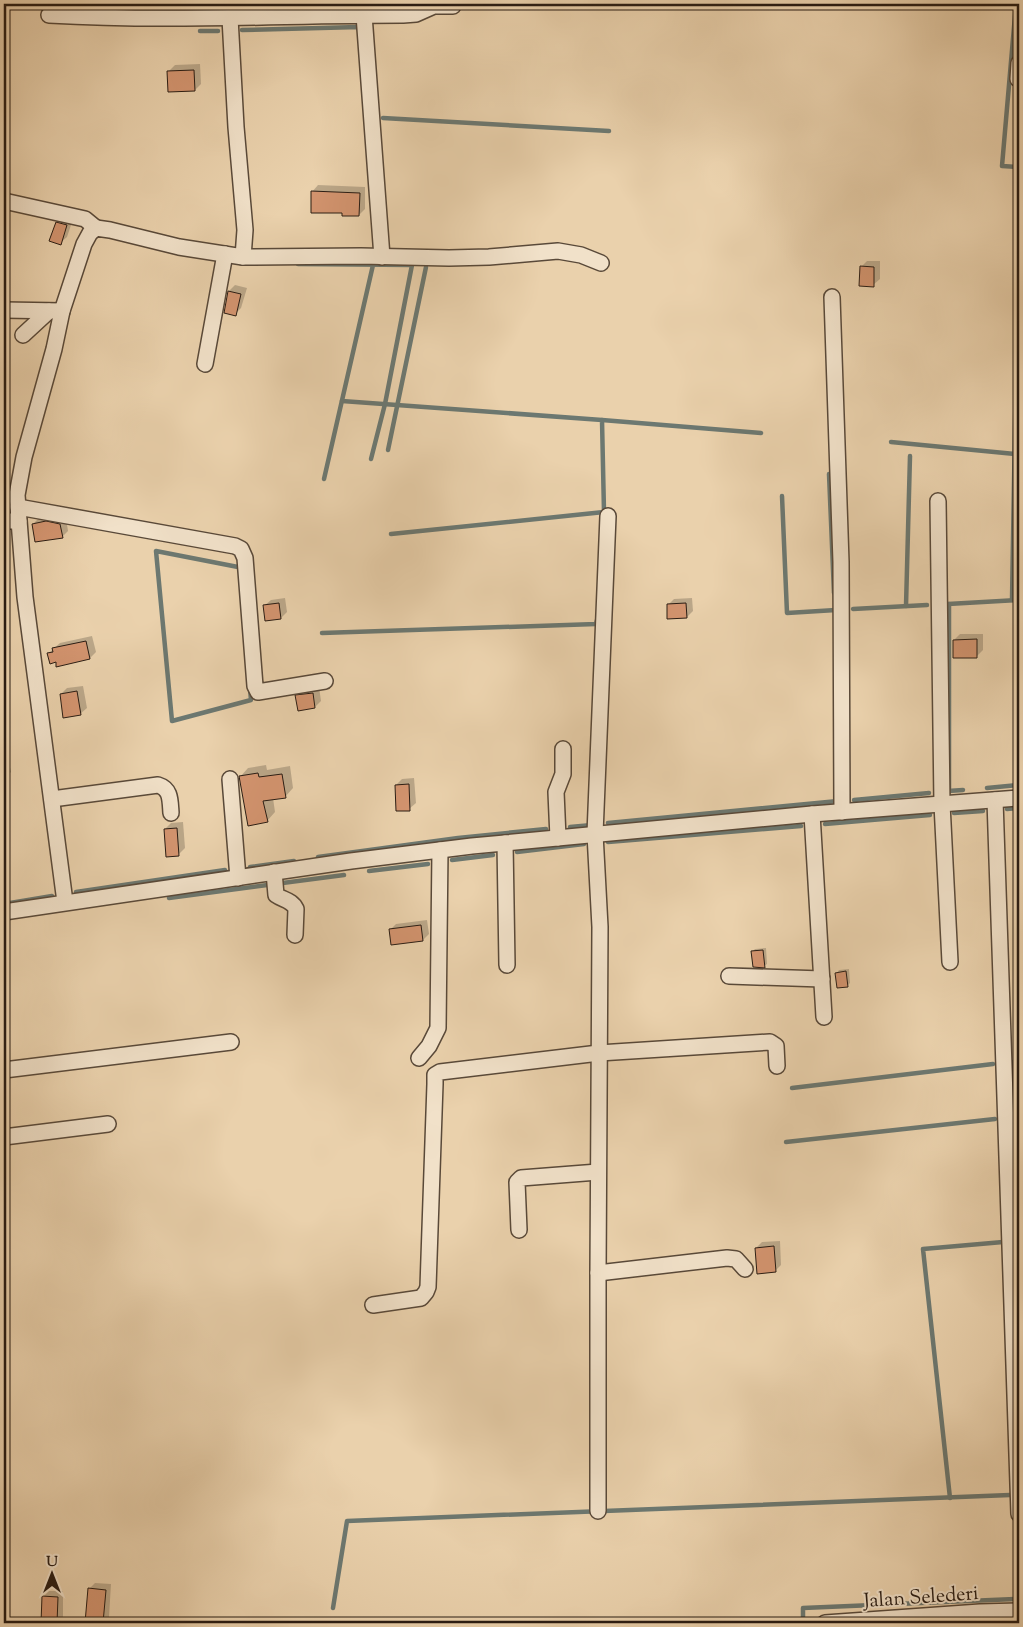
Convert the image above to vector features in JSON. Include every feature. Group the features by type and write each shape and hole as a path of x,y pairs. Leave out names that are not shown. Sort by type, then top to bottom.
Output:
{"street":[{"path":"49,15 105,18 184,11 230,18 416,14 425,7 453,6"},
{"path":"364,15 382,257"},
{"path":"230,18 236,127 245,230 244,256"},
{"path":"1018,79 1019,63"},
{"path":"4,201 85,219 96,228 179,247 244,256 449,258 558,252 581,255 601,263"},
{"path":"65,902 25,597 17,495 18,479 54,349 56,311 84,244 90,233 96,228"},
{"path":"204,364 225,254"},
{"path":"832,297 841,562 842,812"},
{"path":"4,310 56,311"},
{"path":"23,335 56,311"},
{"path":"938,501 942,804 950,962"},
{"path":"4,521 19,514 235,546 241,549 245,558 255,686 258,692 325,681"},
{"path":"598,1511 600,927 595,834 608,516"},
{"path":"558,838 556,792 563,774 564,749"},
{"path":"230,779 238,878"},
{"path":"52,799 158,785 165,787 170,794 171,813"},
{"path":"4,912 351,861 440,850 812,814 1019,798"},
{"path":"995,800 1019,1514"},
{"path":"812,814 824,1017"},
{"path":"505,843 507,965"},
{"path":"419,1058 429,1046 438,1028 440,850"},
{"path":"274,872 276,895 294,905 296,909 295,935"},
{"path":"729,976 822,979"},
{"path":"4,1070 231,1042"},
{"path":"373,1305 421,1298 428,1286 435,1075 440,1072 599,1052 770,1042 776,1046 778,1066"},
{"path":"4,1137 108,1124"},
{"path":"519,1230 516,1182 521,1178 598,1172"},
{"path":"598,1273 727,1258 736,1260 745,1269"},
{"name":"Jalan Selederi","path":"825,1623 1019,1610"}],"building":[{"path":"194,70 195,91 168,92 167,71"},
{"path":"311,191 360,193 359,216 342,216 342,213 311,213"},
{"path":"56,222 67,225 61,245 49,241"},
{"path":"860,266 874,267 874,287 859,286"},
{"path":"228,291 241,294 236,316 224,313"},
{"path":"46,521 60,524 63,538 35,542 32,524"},
{"path":"279,603 281,619 265,621 263,605"},
{"path":"686,603 687,618 667,619 667,604"},
{"path":"977,639 977,658 953,658 953,640"},
{"path":"86,641 90,659 56,667 56,662 50,664 47,653 53,652 52,648"},
{"path":"77,691 81,715 63,718 60,694"},
{"path":"313,693 315,708 298,711 295,695"},
{"path":"258,773 259,777 282,774 286,798 263,801 268,822 248,826 239,776"},
{"path":"409,784 410,811 396,811 395,785"},
{"path":"177,828 179,856 166,857 164,829"},
{"path":"421,925 423,941 391,945 389,929"},
{"path":"763,950 765,968 753,967 751,951"},
{"path":"846,971 848,987 837,988 835,973"},
{"path":"774,1246 776,1272 757,1274 755,1248"},
{"path":"88,1588 106,1590 103,1623 85,1623"},
{"path":"42,1596 58,1597 57,1623 41,1623"}],"waterway":[{"path":"1016,4 1002,166 1019,167"},
{"path":"242,30 359,27 359,30"},
{"path":"200,31 218,31"},
{"path":"383,118 609,131"},
{"path":"1012,600 1019,192"},
{"path":"298,264 412,265 385,404 371,459"},
{"path":"324,479 373,265"},
{"path":"388,450 426,267"},
{"path":"342,401 602,420 604,512 391,534"},
{"path":"602,420 761,433"},
{"path":"891,442 1015,454"},
{"path":"906,606 910,456"},
{"path":"829,474 834,593"},
{"path":"782,496 787,613 836,610"},
{"path":"238,567 156,551 172,721 251,700 250,688"},
{"path":"948,604 1019,600"},
{"path":"949,604 949,791"},
{"path":"853,609 927,605"},
{"path":"322,633 596,624 597,620"},
{"path":"987,788 1019,785"},
{"path":"948,791 963,790"},
{"path":"854,800 929,793"},
{"path":"608,823 838,801"},
{"path":"1007,809 1019,808"},
{"path":"954,813 983,811"},
{"path":"825,824 930,815"},
{"path":"570,827 592,825"},
{"path":"608,842 801,826"},
{"path":"318,857 458,838 546,829"},
{"path":"517,852 584,844"},
{"path":"452,860 493,855"},
{"path":"250,867 294,861"},
{"path":"369,871 428,864"},
{"path":"76,892 225,870"},
{"path":"169,898 344,875"},
{"path":"4,904 52,896"},
{"path":"1013,1062 1013,1117"},
{"path":"792,1088 993,1064"},
{"path":"786,1142 995,1119"},
{"path":"950,1498 923,1249 1003,1242"},
{"path":"333,1608 347,1521 1010,1495"},
{"path":"803,1623 803,1608 1015,1599"}]}
